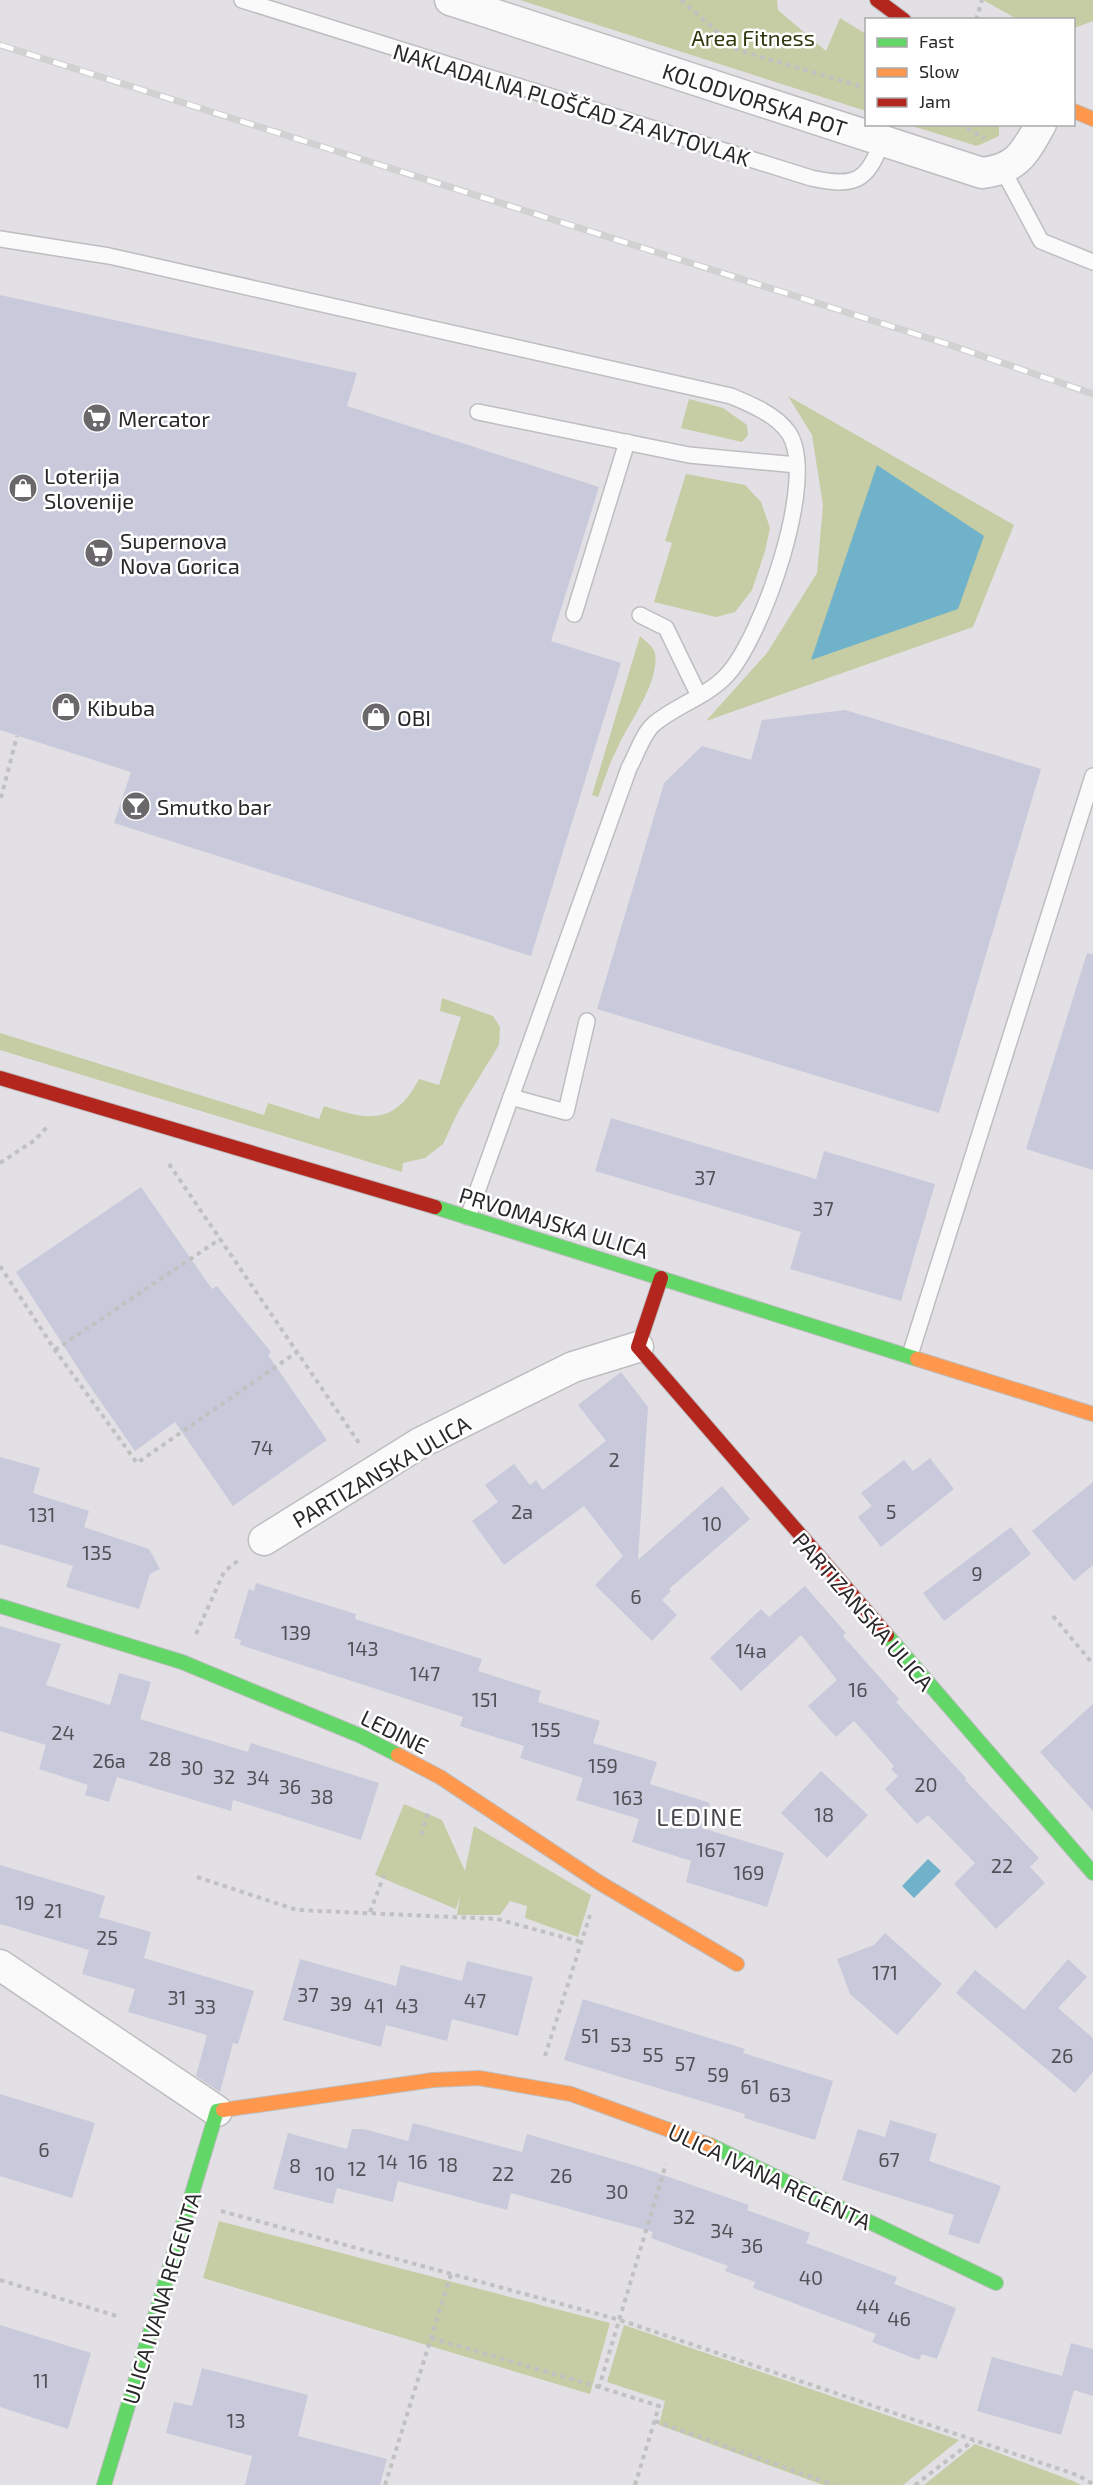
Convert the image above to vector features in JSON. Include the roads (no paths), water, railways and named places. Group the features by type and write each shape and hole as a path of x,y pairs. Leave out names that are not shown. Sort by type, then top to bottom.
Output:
{"street":[{"name":"KOLODVORSKA POT","path":"450,0 982,173 1003,170"},
{"path":"877,0 901,18"},
{"path":"1075,111 1093,119"},
{"path":"1003,170 1020,157 1040,126"},
{"name":"PRVOMAJSKA ULICA","path":"0,1078 468,1217 1093,1414"},
{"path":"638,1347 661,1278"},
{"name":"PARTIZANSKA ULICA","path":"264,1540 420,1443 573,1367 638,1347 1093,1873"},
{"name":"LEDINE","path":"0,1606 182,1662 361,1736 440,1777 600,1882 737,1964"},
{"path":"0,1965 217,2111"},
{"name":"ULICA IVANA REGENTA","path":"104,2485 217,2111 433,2080 489,2079 572,2094 726,2151 996,2283"}],"lane":[{"name":"NAKLADALNA PLOŠČAD ZA AVTOVLAK","path":"242,0 820,180 837,183 862,178 876,160 882,141"},
{"path":"1003,170 1041,241 1093,262"},
{"path":"0,239 109,256 730,396 760,409 789,433 797,465 795,507 771,593 748,644 726,676 652,725 629,768 468,1217"},
{"path":"478,412 689,455 797,465"},
{"path":"574,614 627,442"},
{"path":"640,615 666,628 699,696"},
{"path":"910,1355 1093,776"},
{"path":"511,1097 566,1112 587,1021"}],"water":[{"path":"877,465 984,536 958,609 811,660"},
{"path":"928,1859 941,1871 914,1898 902,1886"}],"railway":[{"path":"0,45 947,344 1093,394"}],"place":[{"name":"Mercator","path":"97,418"},
{"name":"Loterija Slovenije","path":"23,488"},
{"name":"Supernova Nova Gorica","path":"99,553"},
{"name":"Kibuba","path":"66,707"},
{"name":"OBI","path":"376,717"},
{"name":"Smutko bar","path":"136,806"}],"district":[{"name":"LEDINE","path":"700,1816"}],"park label":[{"name":"Area Fitness","path":"753,37"}]}
